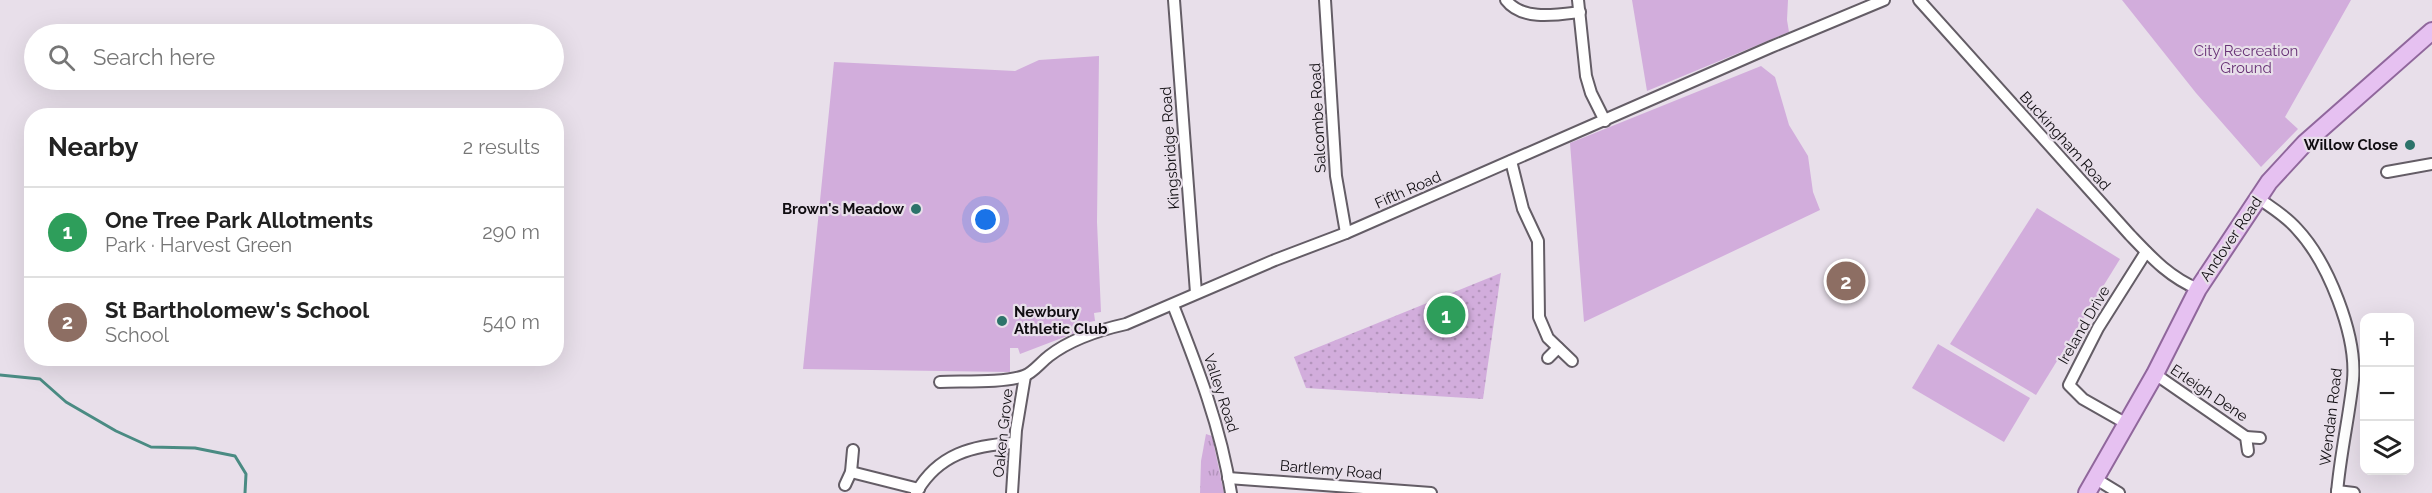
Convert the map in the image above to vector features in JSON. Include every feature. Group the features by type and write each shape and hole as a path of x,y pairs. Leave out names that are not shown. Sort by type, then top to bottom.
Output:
{"main road":[{"name":"Andover Road","path":"2092,486 2155,374 2198,289 2281,167 2432,31"}],"street":[{"name":"Kingsbridge Road","path":"1174,0 1196,293"},
{"name":"Salcombe Road","path":"1325,0 1336,176 1346,233"},
{"path":"1506,0 1511,7 1529,14 1556,15 1579,6 1586,76 1591,93 1605,121"},
{"name":"Fifth Road","path":"1025,376 1051,354 1085,336 1102,329 1126,324 1196,293 1346,233 1884,0"},
{"name":"Buckingham Road","path":"1919,0 2146,252 2178,281 2198,289"},
{"path":"1511,161 1523,209 1538,241 1539,317 1548,338 1572,361"},
{"path":"2387,172 2432,164"},
{"name":"Wendan Road","path":"2258,198 2283,215 2312,247 2338,299 2350,337 2353,378 2337,492"},
{"name":"Ireland Drive","path":"2127,424 2083,399 2069,385 2098,328 2146,252"},
{"name":"Valley Road","path":"1173,305 1209,399 1231,493"},
{"path":"1548,358 1558,348"},
{"name":"Erleigh Dene","path":"2155,374 2246,437 2260,438"},
{"path":"940,382 995,380 1025,376"},
{"name":"Oaken Grove","path":"1012,493 1020,398 1025,376"},
{"name":"Erleigh Dene","path":"2246,437 2248,451"},
{"path":"850,472 917,491 934,467 955,454 989,444 1016,443"},
{"path":"845,485 850,472 853,450"},
{"name":"Bartlemy Road","path":"1228,478 1431,493"},
{"path":"2092,486 2119,493"},
{"path":"2337,492 2354,493"}],"green space":[{"path":"1632,0 1788,0 1789,32 1647,91"},
{"name":"City Recreation Ground","path":"2122,0 2351,0 2285,117 2298,129 2261,167 2196,93"},
{"name":"Brown's Meadow","path":"1099,56 1097,222 1101,312 1094,313 1095,321 1089,322 1088,328 1020,354 1018,348 1010,348 1010,372 803,369 834,62 1015,71 1039,60"},
{"path":"1761,66 1775,77 1789,125 1808,156 1813,192 1820,210 1584,322 1570,143"},
{"path":"2037,208 2120,259 2036,395 1950,344"},
{"path":"1501,273 1483,399 1306,388 1294,357"},
{"path":"1938,344 2030,398 2004,442 1912,388"},
{"path":"1206,434 1212,436 1224,493 1200,493 1201,461"}],"waterway":[{"path":"0,375 40,379 66,402 116,431 151,447 195,448 235,456 246,474 245,493"}],"place":[{"name":"Willow Close","path":"2410,145"},
{"name":"Brown's Meadow","path":"916,209"},
{"name":"St Bartholomew's School","path":"1846,281"},
{"name":"One Tree Park Allotments","path":"1446,315"},
{"name":"Newbury Athletic Club","path":"1002,321"}]}
